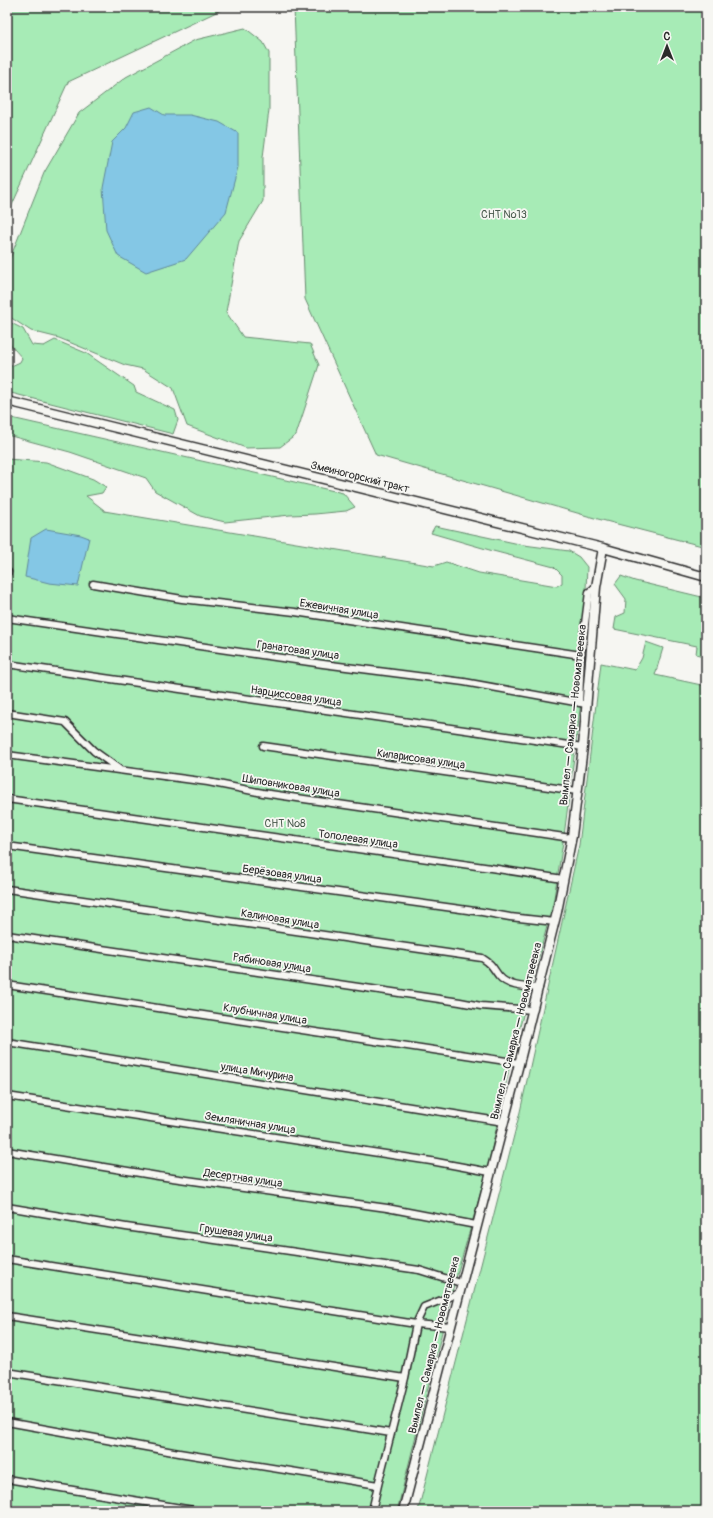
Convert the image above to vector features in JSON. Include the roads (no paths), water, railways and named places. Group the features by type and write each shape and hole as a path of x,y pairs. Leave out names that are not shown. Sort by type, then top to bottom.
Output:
{"main road":[{"name":"Змеиногорский тракт","path":"7,401 603,548 706,577"},
{"name":"Вымпел — Самарка — Новоматвеевка","path":"403,1511 555,922 571,838 583,747 583,703 596,587 603,548"}],"street":[{"name":"Ежевичная улица","path":"93,584 182,598 295,612 581,655"},
{"path":"583,703 581,655 589,592 596,587"},
{"name":"Гранатовая улица","path":"7,618 315,663 464,682 583,703"},
{"name":"Нарциссовая улица","path":"7,664 583,747"},
{"path":"7,713 65,722 94,751 120,769"},
{"name":"Кипарисовая улица","path":"263,746 577,791"},
{"name":"Шиповниковая улица","path":"7,755 120,769 208,782 263,793 571,838"},
{"name":"Тополевая улица","path":"7,799 563,879"},
{"name":"Берёзовая улица","path":"7,846 510,917 555,922"},
{"name":"Калиновая улица","path":"7,890 482,958 492,964 500,978 516,986 539,988"},
{"name":"Рябиновая улица","path":"7,935 481,1006 533,1010"},
{"name":"Клубничная улица","path":"7,985 519,1064"},
{"name":"улица Мичурина","path":"7,1042 504,1122"},
{"name":"Земляничная улица","path":"7,1096 431,1160 490,1172"},
{"name":"Десертная улица","path":"7,1151 158,1176 387,1208 476,1225"},
{"name":"Грушевая улица","path":"7,1207 126,1227 419,1270 461,1283"},
{"path":"7,1259 416,1324 451,1327"},
{"path":"372,1511 405,1378 416,1324 424,1308 459,1293"},
{"path":"7,1316 405,1378"},
{"path":"7,1372 391,1433"},
{"path":"7,1422 179,1453 378,1485"},
{"path":"7,1479 199,1511"}],"water":[{"path":"151,107 164,115 190,115 219,122 238,133 238,167 226,212 186,259 146,272 118,256 106,230 103,188 112,142 126,128 134,112"},
{"path":"46,529 81,535 89,538 78,586 49,583 25,577 31,538"}],"park label":[{"name":"СНТ №13","path":"504,214"},
{"name":"СНТ №8","path":"285,823"}]}
